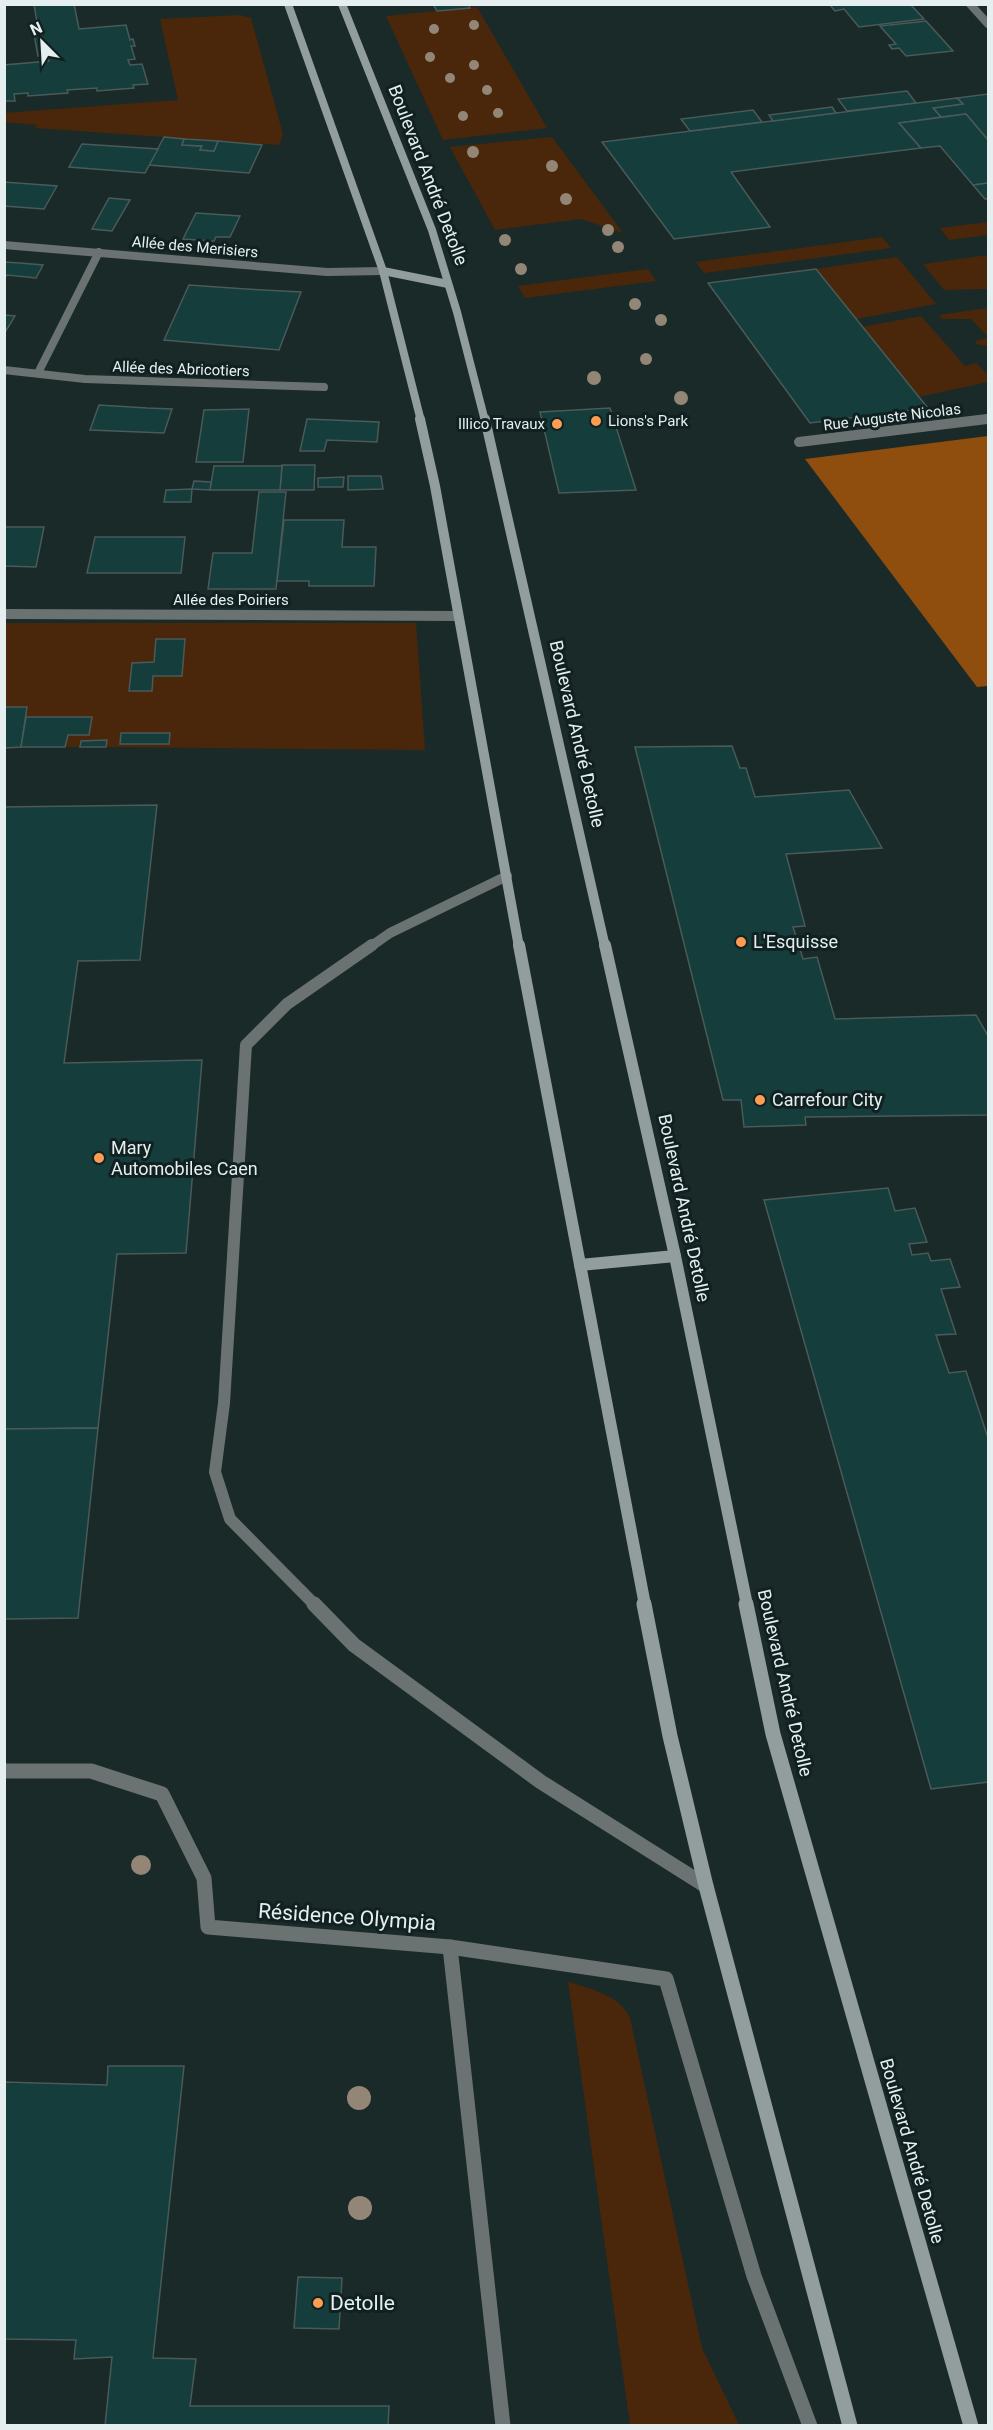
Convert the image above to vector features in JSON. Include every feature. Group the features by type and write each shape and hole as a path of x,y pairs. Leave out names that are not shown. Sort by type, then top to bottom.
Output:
{"main road":[{"path":"288,4 383,271 399,328 432,474 555,1142 670,1736 706,1886 850,2426"},
{"name":"Boulevard André Detolle","path":"342,4 432,230 502,489 675,1256 773,1734 971,2426"},
{"path":"383,271 448,285"},
{"path":"580,1265 675,1256"}],"street":[{"path":"970,4 988,24"},
{"name":"Allée des Merisiers","path":"4,245 336,272 383,271"},
{"path":"38,373 99,252"},
{"name":"Allée des Abricotiers","path":"4,370 85,379 324,387"},
{"name":"Rue Auguste Nicolas","path":"799,442 988,419"},
{"name":"Allée des Poiriers","path":"4,614 457,616"},
{"path":"507,876 390,933 287,1004 246,1046 224,1402 215,1472 230,1519 354,1645 541,1782 706,1886"},
{"name":"Résidence Olympia","path":"4,1771 91,1771 162,1794 204,1878 208,1927 450,1947 503,2426"},
{"path":"450,1947 666,1979 754,2276 810,2426"}],"shaded area":[{"path":"477,7 547,128 443,140 386,16"},
{"path":"240,15 251,18 283,134 279,145 35,128 37,125 5,122 4,113 178,100 160,19"},
{"path":"552,137 623,233 581,219 495,230 450,147"},
{"path":"988,222 988,235 949,240 940,228"},
{"path":"882,237 891,248 704,273 696,262"},
{"path":"988,255 988,289 944,290 923,264"},
{"path":"897,257 936,304 856,319 816,269"},
{"path":"648,269 656,281 525,298 518,286"},
{"path":"988,308 988,337 971,319 942,319 939,315"},
{"path":"921,316 965,366 976,363 988,375 988,382 919,397 862,327"},
{"path":"988,337 988,346 975,344 976,341"},
{"path":"988,436 988,686 977,687 805,459"},
{"path":"4,623 416,623 425,750 106,747 107,740 82,741 80,747 65,747 68,735 89,735 92,717 26,717 27,707 5,707","holes":["156,640 182,676 153,676 151,691"]},
{"path":"568,1981 612,1998 619,2003 630,2018 702,2348 739,2425 630,2425"}],"building":[{"path":"34,4 74,4 79,29 126,25 130,40 133,39 135,46 131,46 135,59 128,60 130,65 142,64 148,84 133,85 134,88 97,91 97,88 28,96 28,93 14,94 15,101 4,101 4,65 49,61 47,55 38,56 33,29 38,29"},
{"path":"433,4 468,4 470,8 437,11"},
{"path":"829,4 910,4 924,19 859,27 844,9 835,11"},
{"path":"926,21 953,51 906,56 899,48 892,49 889,45 896,44 880,26"},
{"path":"907,91 916,103 847,111 838,99"},
{"path":"988,94 988,140 966,114 941,117 933,108 963,104 957,98"},
{"path":"957,98 963,104 933,108 941,117 899,123 921,148 731,172 770,227 674,239 602,142"},
{"path":"832,107 836,113 773,121 769,115"},
{"path":"753,110 762,122 690,131 681,119"},
{"path":"966,114 988,140 988,183 973,185 940,146 921,148 899,123"},
{"path":"164,137 184,139 182,145 202,146 200,150 214,151 218,141 262,145 249,173 149,165"},
{"path":"184,139 218,141 214,151 200,150 202,146 182,145"},
{"path":"82,144 158,149 145,173 69,167"},
{"path":"4,182 57,186 44,209 4,206"},
{"path":"988,183 988,199 985,199 973,185"},
{"path":"109,198 130,200 112,231 92,229"},
{"path":"196,213 240,216 230,237 216,237 214,241 183,239"},
{"path":"4,262 43,265 36,278 7,275 4,279"},
{"path":"816,269 928,408 810,423 708,283"},
{"path":"189,285 301,292 279,350 164,340"},
{"path":"4,315 15,316 4,334"},
{"path":"99,405 172,409 164,433 90,430"},
{"path":"610,408 636,490 559,493 540,412"},
{"path":"249,409 243,462 196,462 204,410"},
{"path":"307,419 379,422 377,442 327,440 324,451 300,451"},
{"path":"282,465 315,465 314,490 280,490"},
{"path":"214,466 282,466 280,490 210,490"},
{"path":"348,476 381,476 383,489 348,490"},
{"path":"344,477 343,487 318,487 318,478"},
{"path":"194,481 211,482 210,490 192,489"},
{"path":"192,489 191,502 164,502 166,490"},
{"path":"259,492 286,492 276,589 208,589 213,553 252,553"},
{"path":"284,520 344,520 342,547 376,547 374,586 309,586 309,581 277,581"},
{"path":"4,527 44,527 36,567 4,566"},
{"path":"95,537 185,537 181,573 87,573"},
{"path":"156,639 185,639 182,676 153,676 152,691 129,691 132,663 154,662"},
{"path":"4,707 27,707 21,747 4,748"},
{"path":"26,717 92,717 89,735 68,735 65,747 21,747"},
{"path":"121,733 170,733 169,744 120,744"},
{"path":"107,740 106,747 80,747 81,741"},
{"name":"L'Esquisse","path":"732,746 740,768 746,768 755,797 849,790 882,848 786,854 805,926 793,927 803,959 817,957 835,1019 976,1015 988,1036 988,1115 805,1117 806,1125 744,1127 741,1100 723,1100 635,747"},
{"name":"Mary Automobiles Caen","path":"157,805 140,960 78,961 64,1063 202,1060 186,1253 117,1254 98,1428 4,1429 4,807"},
{"path":"888,1188 895,1211 915,1208 927,1242 909,1244 912,1255 928,1253 931,1261 950,1259 960,1287 941,1289 956,1334 936,1335 949,1373 966,1371 988,1438 988,1782 931,1789 764,1200"},
{"path":"98,1428 78,1618 4,1619 4,1429"},
{"path":"108,2066 184,2066 153,2358 196,2359 190,2406 389,2406 388,2426 105,2426 112,2357 74,2359 76,2340 4,2339 4,2082 107,2085"},
{"name":"Detolle","path":"298,2277 342,2278 339,2329 294,2328"}],"place":[{"name":"Lions's Park","path":"596,421"},
{"name":"Illico Travaux","path":"557,424"},
{"name":"L'Esquisse","path":"741,942"},
{"name":"Carrefour City","path":"760,1100"},
{"name":"Mary Automobiles Caen","path":"99,1158"},
{"name":"Detolle","path":"318,2303"}]}
